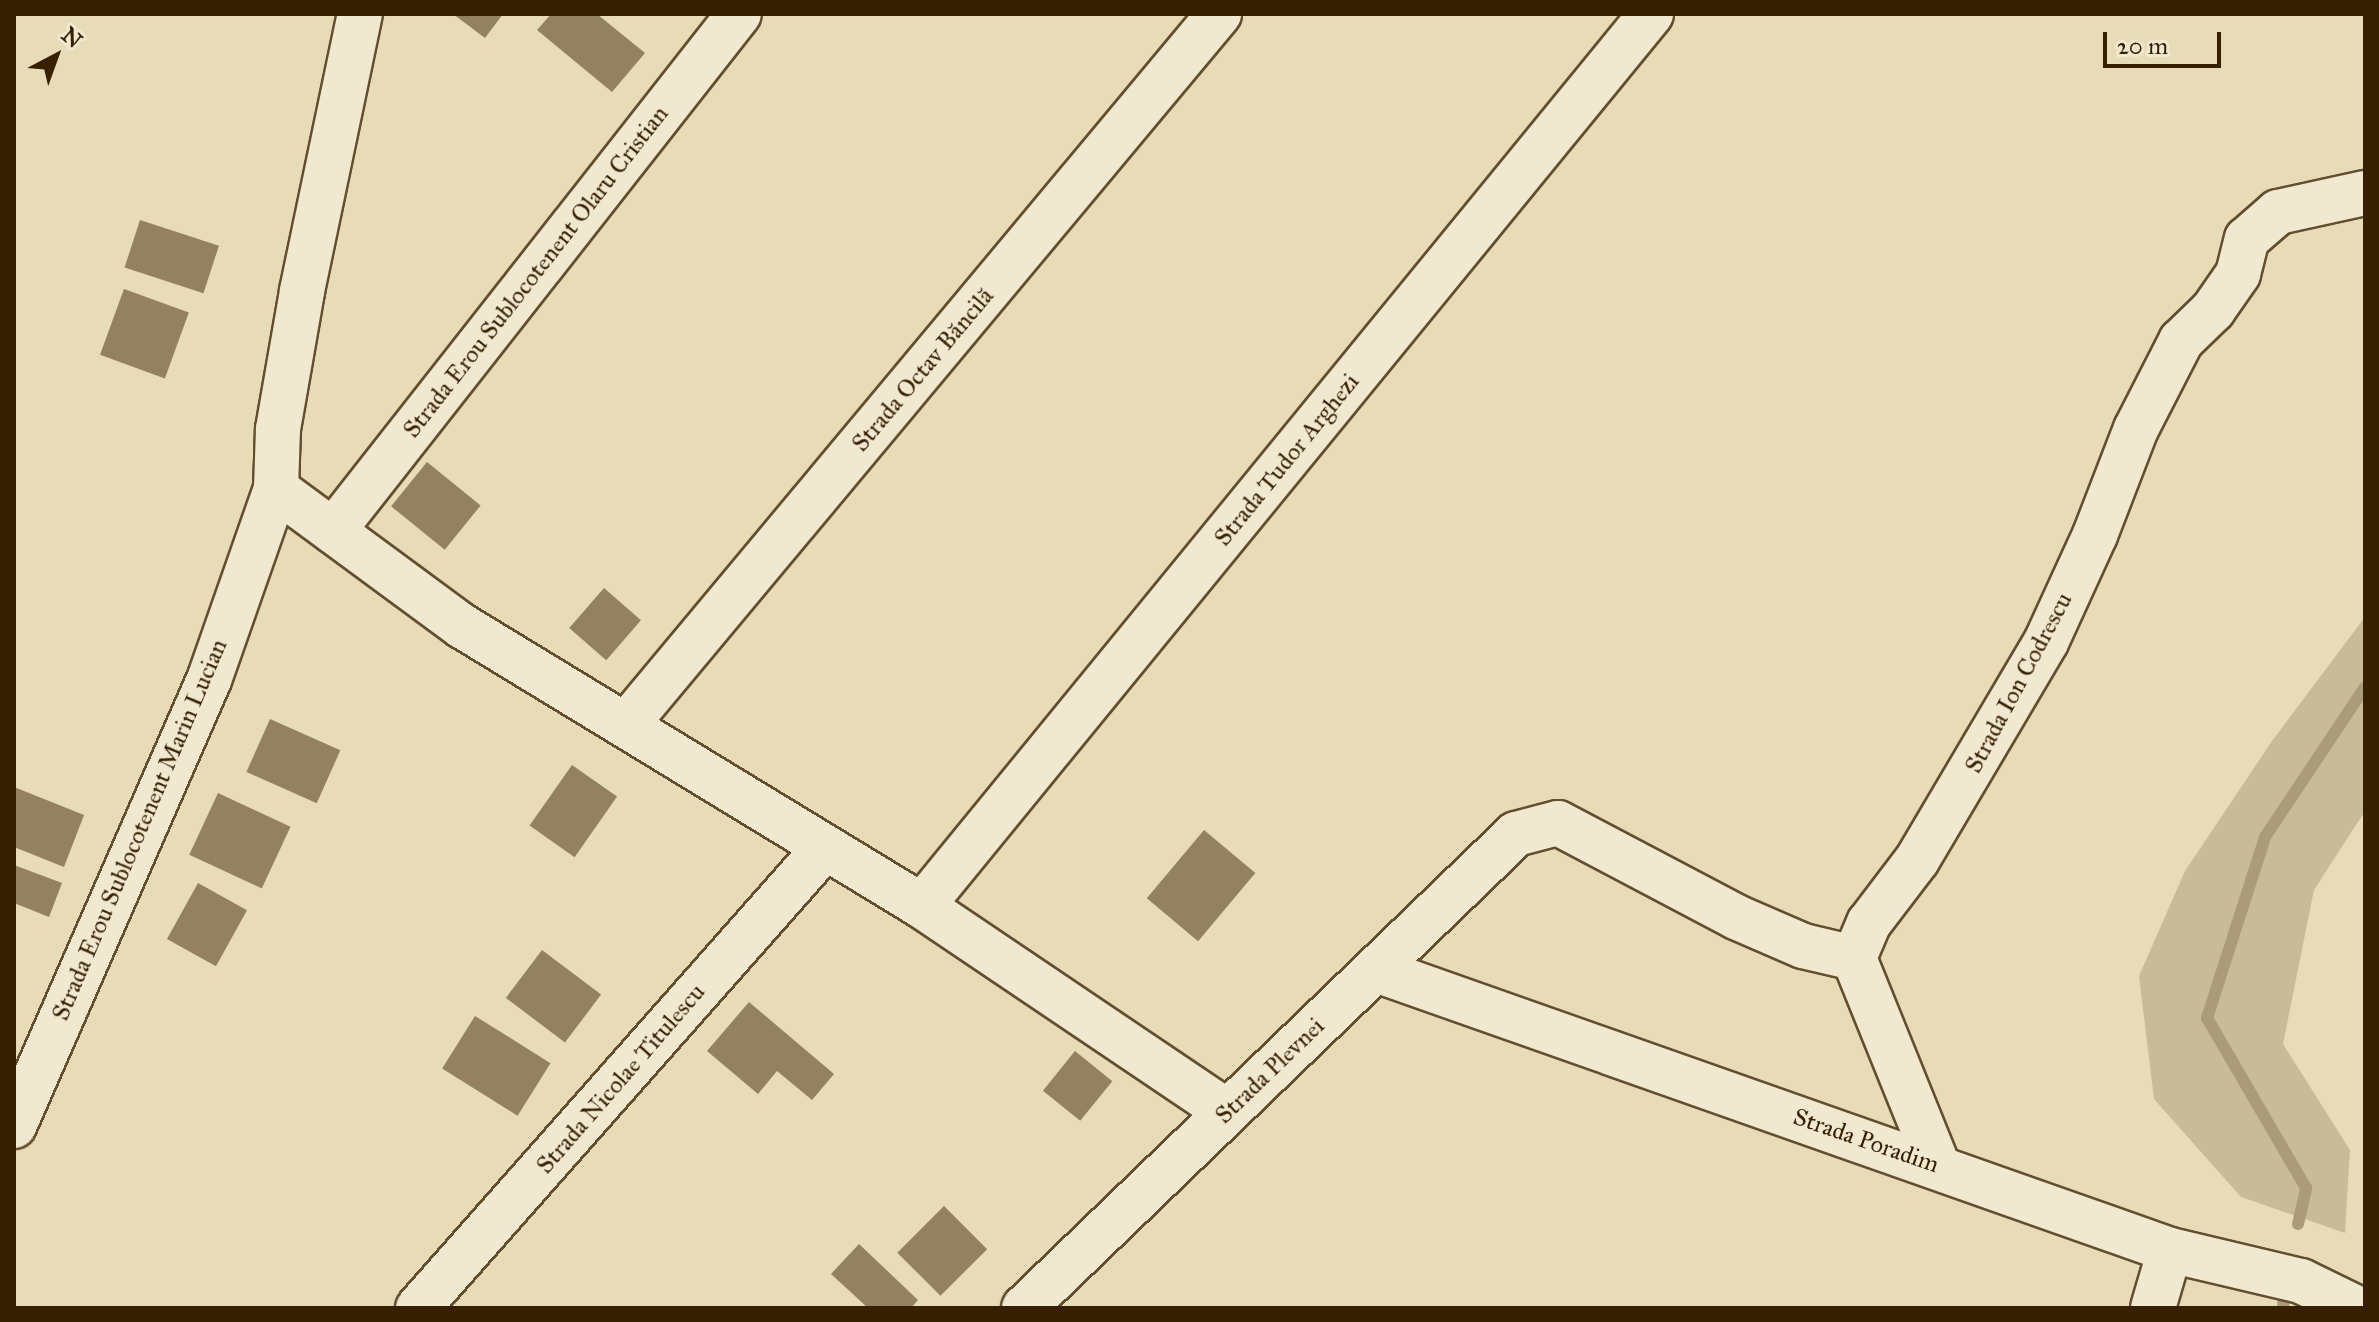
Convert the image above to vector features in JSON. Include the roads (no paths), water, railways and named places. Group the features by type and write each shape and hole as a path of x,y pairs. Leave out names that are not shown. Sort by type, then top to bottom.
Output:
{"street":[{"name":"Strada Erou Sublocotenent Marin Lucian","path":"14,1126 209,680 276,489 278,429 288,368 360,14"},
{"name":"Strada Erou Sublocotenent Olaru Cristian","path":"333,531 739,14"},
{"name":"Strada Octav Băncilă","path":"626,725 1219,14"},
{"name":"Strada Tudor Arghezi","path":"922,906 1651,14"},
{"name":"Strada Ion Codrescu","path":"1854,958 1869,923 1917,860 2046,642 2095,535 2136,429 2181,341 2213,310 2238,274 2247,239 2278,212 2365,193"},
{"path":"276,489 462,626 823,850 922,906 1227,1112"},
{"name":"Strada Plevnei","path":"1024,1308 1516,834 1558,823 1736,917 1803,946 1854,958"},
{"name":"Strada Nicolae Titulescu","path":"418,1308 823,850"},
{"path":"1854,958 1938,1166"},
{"name":"Strada Poradim","path":"1376,970 2170,1250 2301,1281 2356,1308"},
{"path":"2153,1308 2170,1250"}],"waterway":[{"path":"2298,1224 2306,1188 2207,1018 2265,837 2365,687"},
{"path":"2283,1308 2284,1297"}]}
